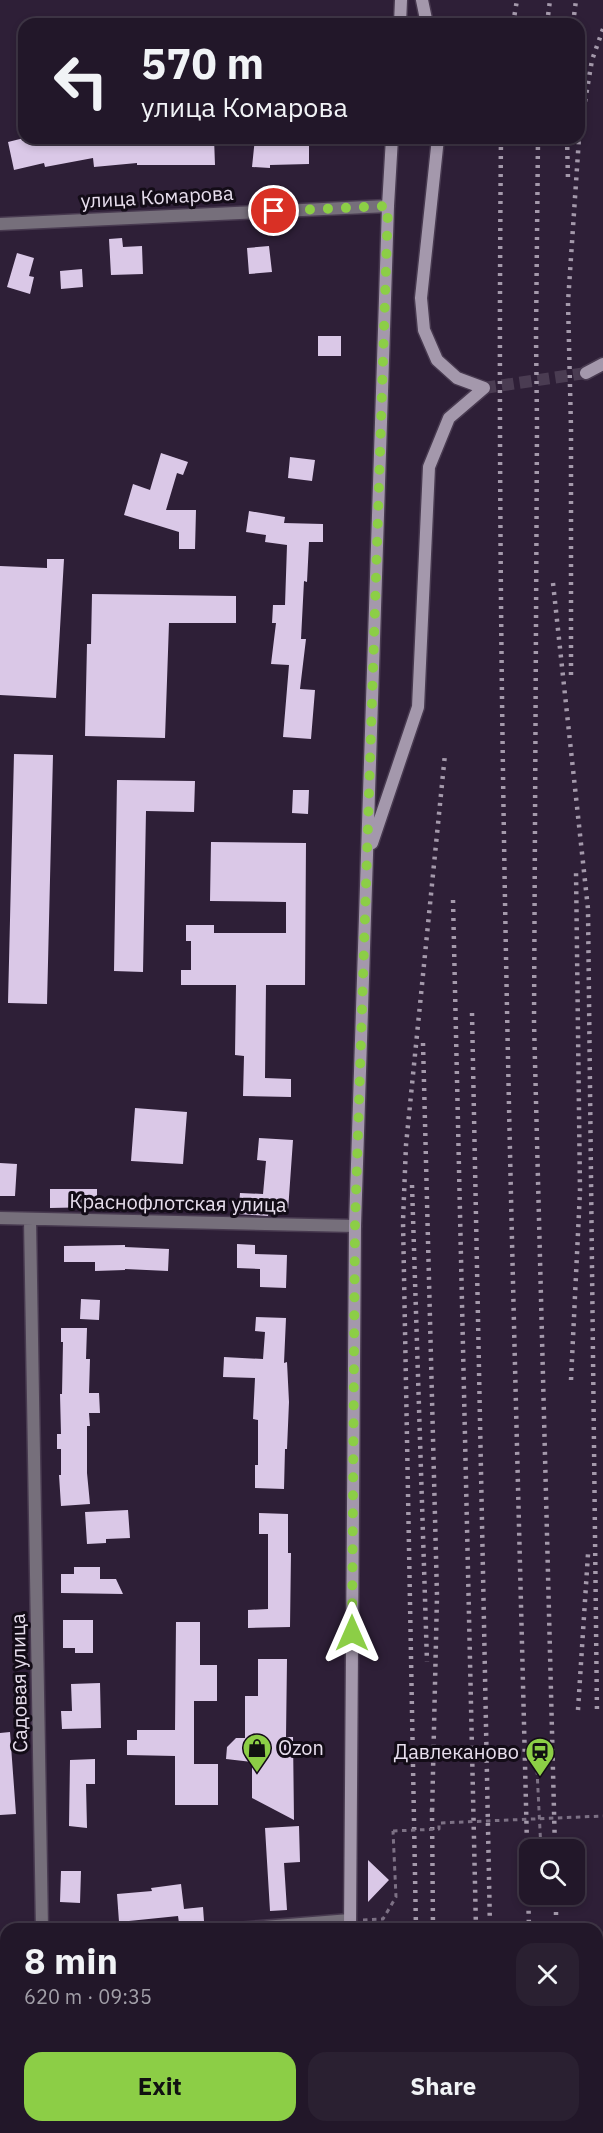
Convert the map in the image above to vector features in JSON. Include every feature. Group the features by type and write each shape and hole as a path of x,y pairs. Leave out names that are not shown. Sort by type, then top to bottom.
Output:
{"street":[{"path":"400,18 401,0"},
{"path":"422,0 426,18"},
{"path":"350,1923 355,1226 392,144"},
{"path":"368,855 418,707 429,467 449,418 484,388 457,378 437,360 424,330 421,298 437,144"},
{"name":"улица Комарова","path":"0,224 388,206"},
{"path":"603,364 586,372 603,370"},
{"name":"Краснофлотская улица","path":"0,1218 355,1226"},
{"name":"Садовая улица","path":"30,1220 42,1923"}],"path":[{"path":"537,1770 541,1839"},
{"path":"357,1923 383,1919 396,1897 393,1831 439,1829 439,1823 603,1816"}],"building":[{"path":"18,140 18,144 214,144 215,165 137,165 137,163 94,167 93,158 45,167 44,163 14,170 8,142"},
{"path":"254,144 309,144 309,164 270,165 270,168 252,167"},
{"path":"122,238 123,247 142,246 143,274 111,275 109,239"},
{"path":"269,246 272,272 249,274 247,248"},
{"path":"17,253 34,258 29,276 34,277 30,294 7,287"},
{"path":"82,269 83,287 61,289 60,271"},
{"path":"318,336 341,336 341,356 318,356"},
{"path":"161,453 188,462 183,475 177,473 166,510 196,510 195,549 179,549 179,532 124,515 133,484 150,490"},
{"path":"290,457 315,460 312,481 288,478"},
{"path":"249,511 285,517 284,523 323,524 323,542 309,542 307,582 304,581 301,639 306,639 300,689 315,690 311,739 283,737 289,665 271,664 276,623 272,623 273,605 285,605 287,545 265,542 266,535 246,532"},
{"path":"47,559 64,559 56,698 0,695 0,566 47,568"},
{"path":"92,594 236,596 236,623 169,623 165,738 85,736 87,644 91,644"},
{"path":"14,754 53,755 47,1004 8,1003"},
{"path":"117,780 195,781 194,812 146,811 143,972 114,971"},
{"path":"293,790 309,790 308,814 292,813"},
{"path":"211,842 306,843 305,985 266,985 265,1078 291,1079 291,1097 243,1096 244,1056 235,1055 236,985 181,985 181,970 191,970 191,941 186,941 186,925 214,925 214,933 286,933 286,902 210,901"},
{"path":"135,1108 187,1112 183,1164 131,1161"},
{"path":"259,1138 293,1140 288,1211 269,1210 268,1216 238,1214 240,1193 263,1194 266,1161 257,1160"},
{"path":"0,1163 17,1164 15,1196 0,1196"},
{"path":"50,1189 97,1189 97,1207 50,1208"},
{"path":"237,1244 255,1245 255,1254 287,1255 286,1288 260,1287 260,1269 237,1268"},
{"path":"125,1245 125,1247 169,1249 168,1271 125,1269 95,1271 95,1262 64,1262 64,1246"},
{"path":"81,1299 100,1300 99,1320 80,1319"},
{"path":"256,1317 286,1318 284,1363 287,1362 289,1402 284,1489 255,1488 255,1465 258,1465 258,1420 253,1419 255,1378 223,1377 224,1357 263,1359 265,1332 255,1331"},
{"path":"61,1328 87,1328 86,1359 90,1359 89,1393 99,1393 100,1413 89,1413 90,1426 87,1426 87,1473 90,1504 61,1506 59,1475 61,1475 61,1449 57,1449 57,1434 61,1434 60,1394 62,1394 63,1342 61,1342"},
{"path":"128,1510 130,1538 106,1539 106,1543 87,1544 85,1512"},
{"path":"259,1513 288,1514 288,1553 291,1553 290,1627 248,1628 248,1610 268,1609 268,1534 259,1534"},
{"path":"74,1567 100,1567 100,1579 116,1579 123,1594 61,1593 61,1574 74,1574"},
{"path":"63,1620 93,1620 93,1653 75,1653 75,1648 63,1648"},
{"path":"176,1622 200,1622 200,1665 217,1665 217,1701 194,1701 194,1764 218,1764 218,1805 175,1805 175,1756 127,1755 127,1740 137,1740 137,1730 175,1730"},
{"path":"258,1659 287,1659 286,1737 293,1737 294,1820 252,1798 252,1762 226,1759 227,1747 236,1738 245,1738 245,1696 258,1696"},
{"path":"100,1683 101,1728 62,1729 61,1711 72,1711 71,1684"},
{"path":"10,1732 16,1814 0,1815 0,1733"},
{"path":"95,1759 95,1784 86,1784 87,1828 69,1826 70,1760"},
{"path":"299,1826 300,1862 284,1863 287,1910 270,1911 265,1828"},
{"path":"368,1860 389,1880 368,1902"},
{"path":"61,1871 81,1871 80,1903 60,1902"},
{"path":"181,1884 184,1909 203,1907 204,1921 179,1923 178,1916 119,1922 117,1894 152,1891 151,1888"}],"tunnel":[{"path":"484,388 586,373"}],"railway":[{"path":"514,18 517,0"},
{"path":"548,18 550,0"},
{"path":"574,18 576,0"},
{"path":"585,101 592,60 603,29"},
{"path":"501,144 501,586 504,810 512,1257 529,1923"},
{"path":"538,144 534,1022 555,1839"},
{"path":"567,144 568,179"},
{"path":"571,675 571,428 568,302 579,144"},
{"path":"553,583 588,909 597,1714"},
{"path":"416,1923 403,1221 406,1145 445,754"},
{"path":"571,1380 580,1191 576,870"},
{"path":"453,900 476,1923"},
{"path":"472,1013 490,1923"},
{"path":"423,1043 437,1596 432,1816"},
{"path":"412,1185 427,1662"},
{"path":"578,1710 588,1554"},
{"path":"432,1809 433,1923"},
{"path":"556,1905 556,1923"}],"place":[{"name":"Ozon","path":"257,1774"},
{"name":"Давлеканово","path":"540,1778"}],"route":[{"path":"274,211 388,206 355,1226 352,1633"}]}
